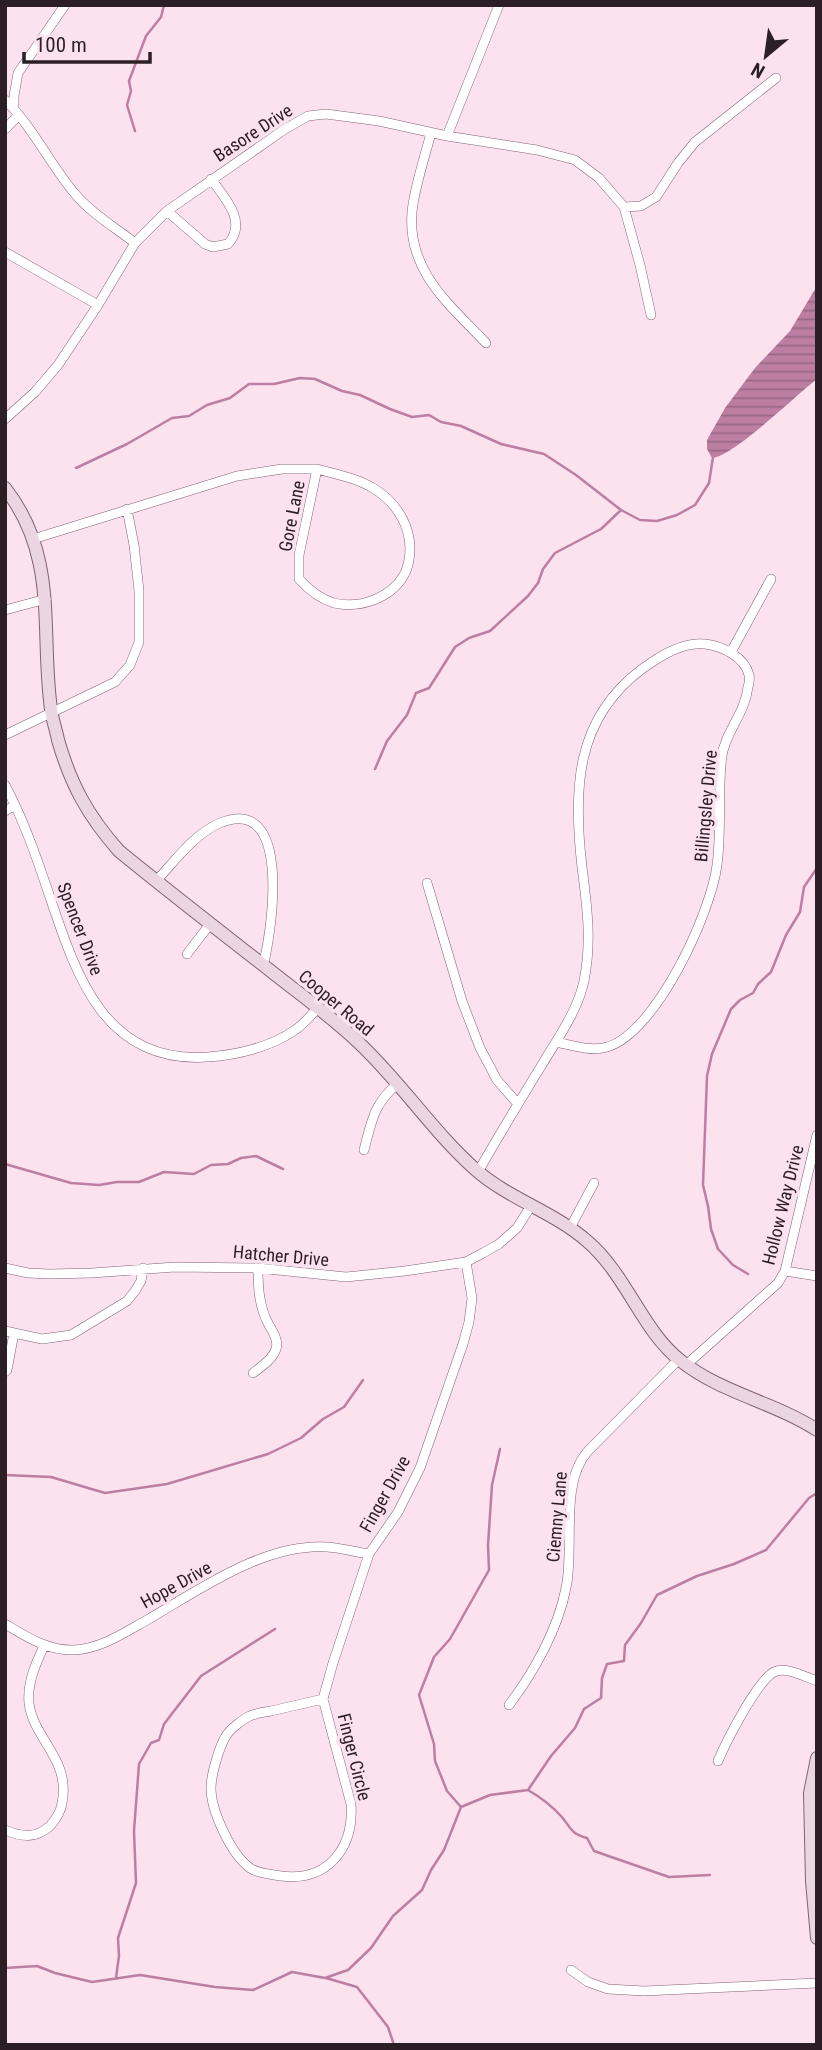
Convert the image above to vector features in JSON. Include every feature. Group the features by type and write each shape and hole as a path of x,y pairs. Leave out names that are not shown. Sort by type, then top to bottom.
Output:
{"street":[{"path":"5,129 17,112 14,96 18,73 65,5"},
{"path":"447,136 499,5"},
{"path":"624,207 641,206 656,197 695,142 776,78"},
{"path":"5,100 30,128 57,171 79,198 135,243"},
{"name":"Basore Drive","path":"5,419 35,392 58,365 135,243 167,211 211,178 308,116 326,114 379,121 447,136 537,150 575,160 599,178 624,207 651,315"},
{"path":"431,133 412,211 413,241 422,269 445,300 486,343"},
{"path":"167,211 205,244 213,247 228,244 236,232 236,222 232,209 211,178"},
{"path":"5,252 98,305"},
{"name":"Gore Lane","path":"33,539 237,476 317,469 359,481 374,489 387,499 404,520 411,546 406,572 388,593 369,601 335,603 309,590 299,579 299,555 317,469"},
{"name":"Cooper Road","path":"5,488 33,539 46,599 51,712 71,779 90,815 119,851 359,1042 455,1150 478,1172 587,1241 614,1268 658,1336 682,1362 706,1378 787,1413 817,1430"},
{"path":"5,735 115,682 130,665 138,642 139,591 127,509"},
{"path":"478,1172 556,1042 578,1002 584,983 589,945 579,838 578,787 582,758 595,723 620,688 655,660 688,645 702,643 731,652 771,579"},
{"path":"5,610 46,599"},
{"name":"Billingsley Drive","path":"556,1042 583,1047 603,1048 613,1045 649,1014 692,941 717,869 723,752 745,707 750,676 731,652"},
{"name":"Spencer Drive","path":"5,785 42,872 73,963 94,1000 127,1038 154,1052 185,1059 217,1057 274,1042 295,1030 318,1008"},
{"path":"5,811 15,805"},
{"path":"156,881 192,842 217,824 238,818 257,826 266,837 272,867 272,925 263,966"},
{"path":"427,883 462,1001 480,1048 497,1080 518,1104"},
{"path":"187,954 210,924"},
{"path":"364,1150 375,1109 383,1096 398,1083"},
{"name":"Hollow Way Drive","path":"682,1362 778,1283 785,1271 817,1136"},
{"path":"806,1182 817,1182"},
{"path":"570,1228 594,1183"},
{"name":"Hatcher Drive","path":"5,1268 50,1274 208,1266 346,1277 368,1276 467,1262 508,1237 531,1206"},
{"name":"Finger Drive","path":"323,1699 332,1663 369,1554 398,1512 420,1468 463,1344 472,1298 467,1262"},
{"path":"5,1372 10,1332 42,1339 71,1335 127,1301 141,1281 143,1268"},
{"path":"253,1373 273,1356 277,1340 264,1315 258,1288 258,1268"},
{"path":"785,1271 817,1276"},
{"name":"Ciemny Lane","path":"509,1705 520,1691 560,1611 567,1587 572,1488 575,1471 581,1459 682,1362"},
{"name":"Hope Drive","path":"5,1624 44,1646 73,1650 101,1644 246,1564 288,1552 327,1547 369,1554"},
{"path":"5,1830 31,1837 44,1831 55,1821 64,1794 63,1777 31,1712 28,1700 33,1670 44,1646"},
{"path":"718,1761 732,1730 765,1680 775,1671 785,1671 817,1681"},
{"name":"Finger Circle","path":"323,1699 351,1804 347,1837 331,1862 312,1875 287,1877 261,1873 251,1869 243,1861 227,1839 215,1808 211,1788 226,1735 250,1716 323,1699"},
{"path":"817,1758 810,1793 812,1881 817,1938"},
{"path":"571,1970 588,1982 608,1989 644,1991 817,1983"}],"shaded area":[{"path":"817,286 817,379 749,437 722,455 712,458 707,449 707,440 725,408 755,368 790,331"}],"waterway":[{"path":"135,131 127,105 131,91 129,81 146,36 161,17 164,5"},
{"path":"76,468 127,444 172,418 189,416 207,405 230,398 249,384 274,384 300,378 315,379 412,417 429,415 501,444 544,454 621,510 640,520 657,521 677,515 695,505 709,483 713,457"},
{"path":"375,769 387,741 407,715 416,693 429,688 455,647 469,638 490,631 528,596 555,553 601,529 621,510"},
{"path":"748,1274 733,1265 718,1249 711,1229 703,1185 707,1076 712,1054 731,1009 753,993 771,972 786,935 800,912 804,887 817,868"},
{"path":"5,1164 71,1183 99,1185 139,1182 164,1172 194,1174 211,1165 228,1164 241,1158 256,1156 283,1169"},
{"path":"5,1475 51,1477 105,1493 167,1484 268,1454 301,1438 323,1419 344,1407 363,1380"},
{"path":"461,1807 447,1791 435,1761 434,1744 419,1695 434,1657 450,1639 489,1570 492,1485 500,1449"},
{"path":"5,1968 37,1966 92,1982 140,1975 253,1990 292,1972 325,1978 348,1970 371,1948 393,1916 422,1890 444,1850 461,1807 490,1795 528,1790 551,1756 575,1728 584,1709 601,1698 602,1678 607,1664 624,1661 625,1645 657,1595 697,1576 766,1550 809,1498 817,1493"},
{"path":"116,1978 118,1938 136,1883 134,1831 139,1764 151,1743 159,1740 164,1724 201,1676 275,1629"},
{"path":"528,1790 553,1808 574,1832 587,1838 594,1851 669,1877 710,1875"},
{"path":"326,1978 357,1987 388,2027 394,2045"}]}
